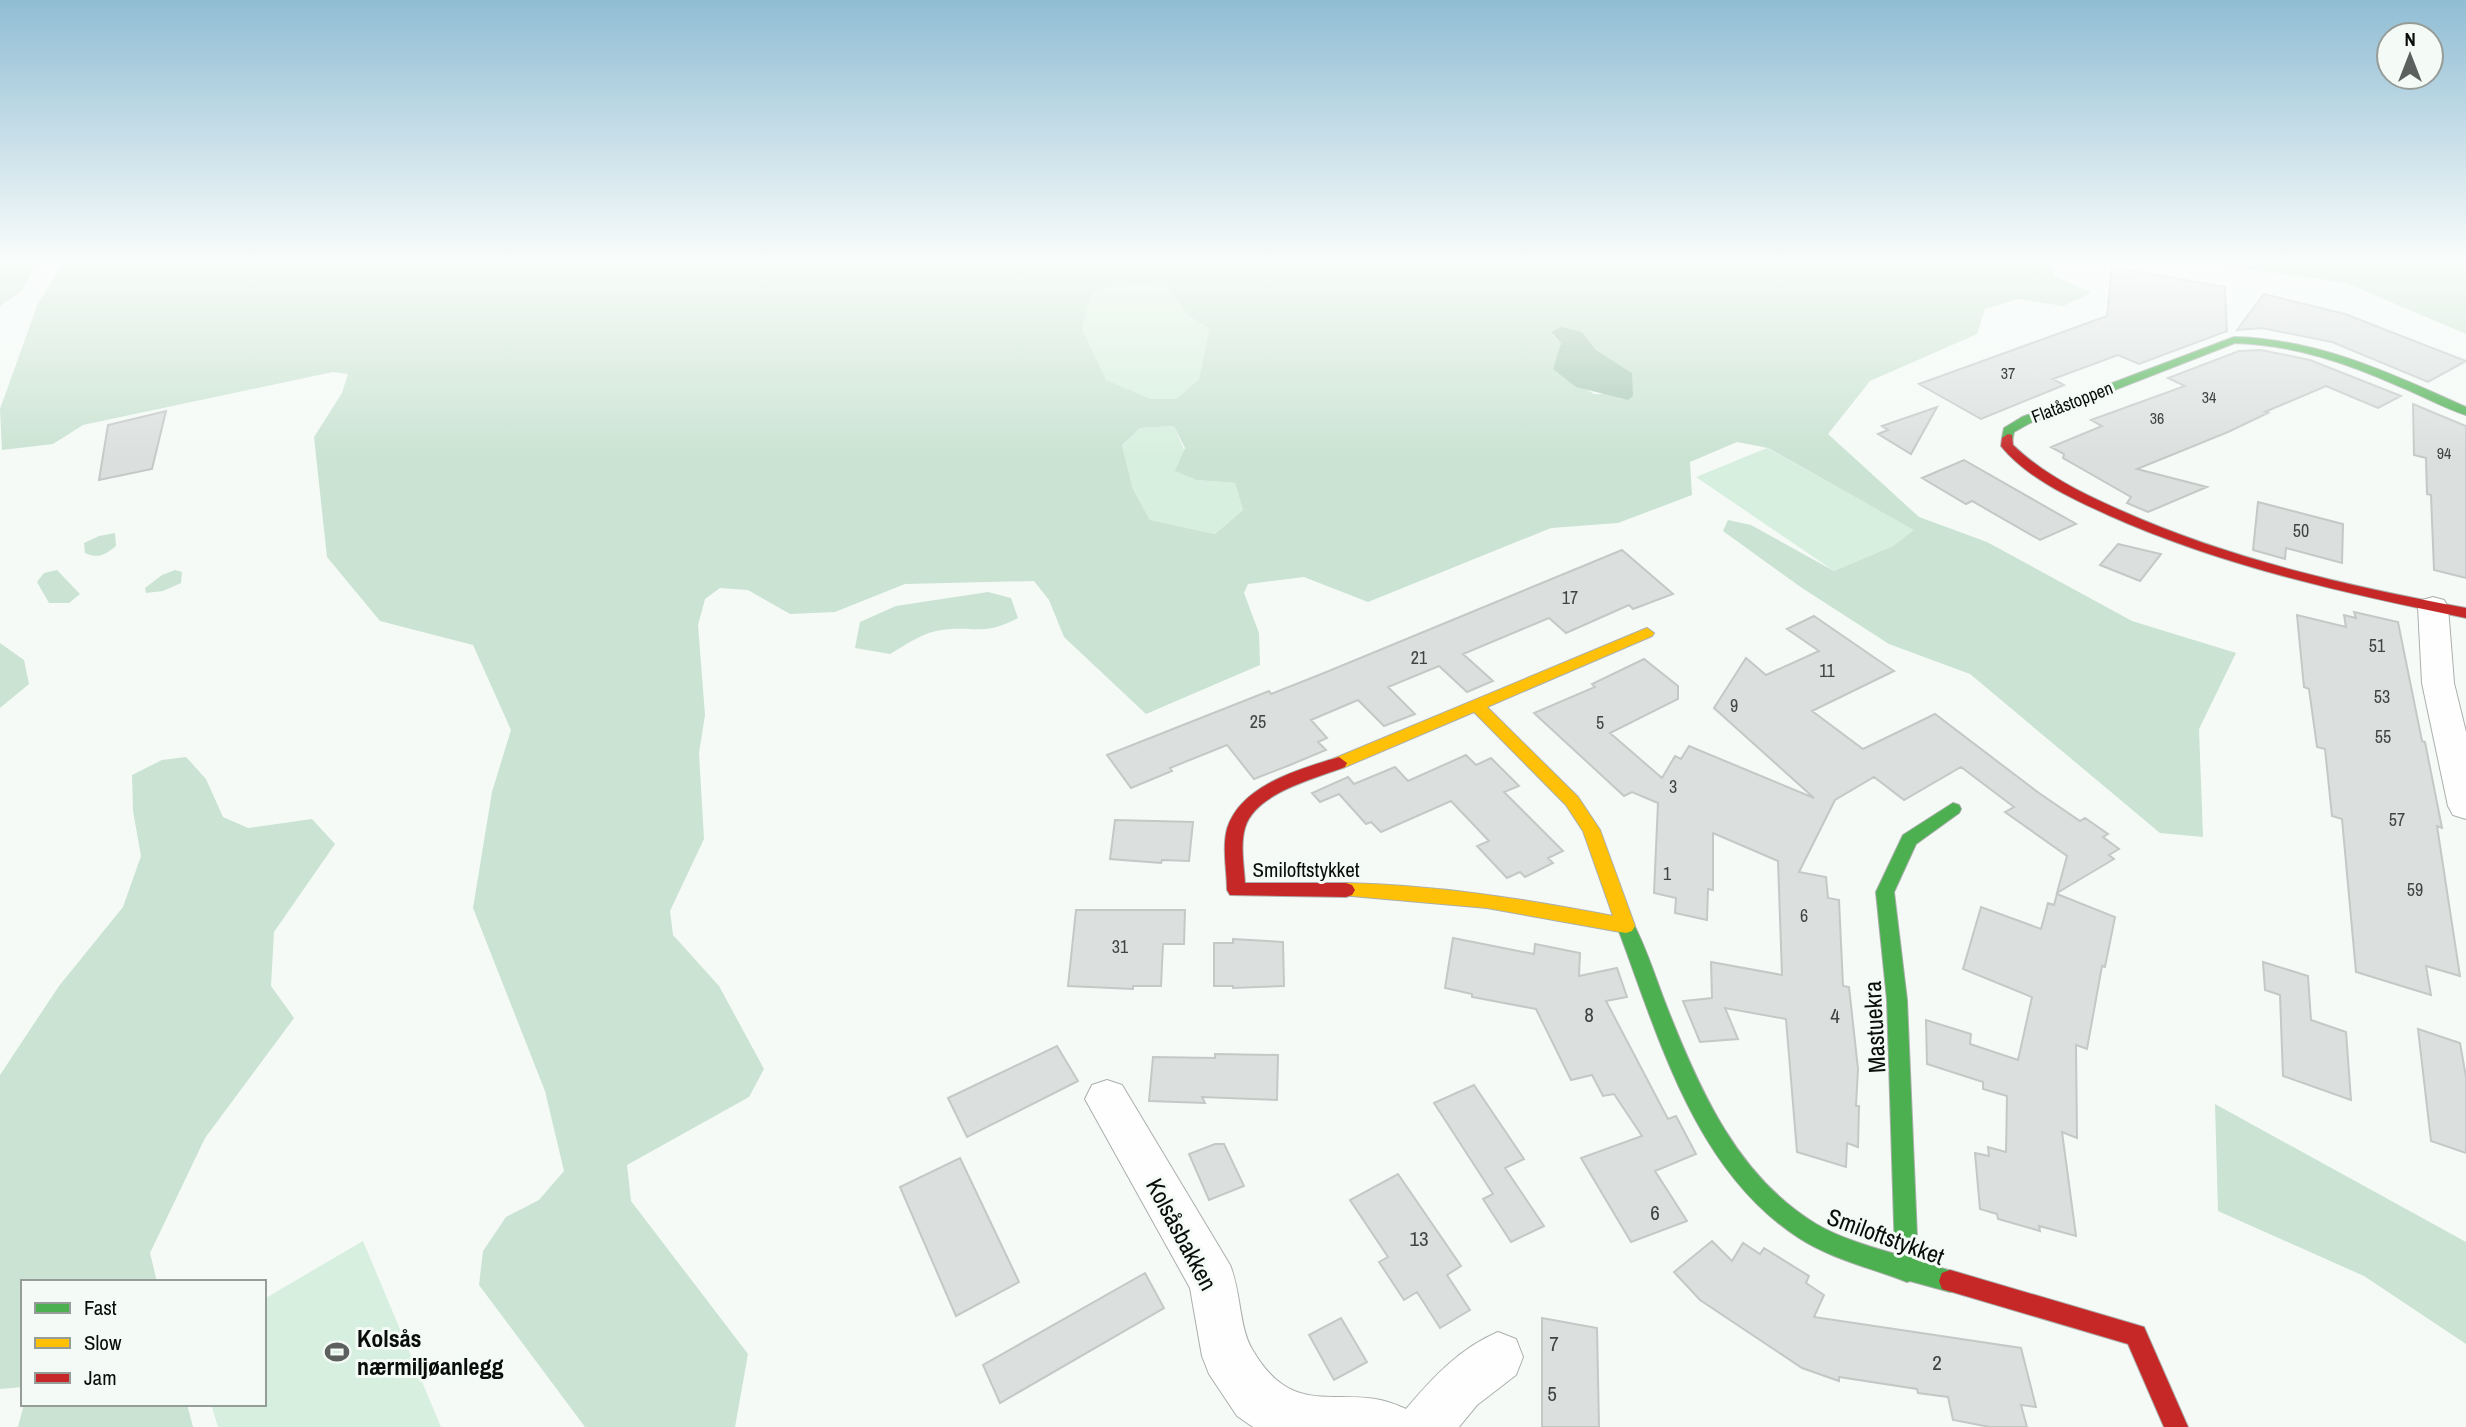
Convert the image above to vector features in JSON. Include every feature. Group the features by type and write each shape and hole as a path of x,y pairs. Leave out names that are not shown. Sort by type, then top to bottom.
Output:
{"street":[{"name":"Flatåstoppen","path":"2466,411 2322,352 2294,343 2250,338 2234,340 2052,410 2008,431 2007,446 2019,460 2105,509 2161,533 2262,565 2466,613"},
{"path":"2433,607 2438,683 2466,806"},
{"name":"Smiloftstykket","path":"1626,926 1491,900 1390,890 1236,890 1236,829 1244,809 1267,793 1647,634"},
{"name":"Smiloftstykket","path":"1475,704 1572,801 1591,830 1626,926 1691,1085 1718,1138 1742,1172 1771,1204 1807,1231 1857,1254 1907,1271 2136,1335 2176,1427"},
{"name":"Mastuekra","path":"1907,1271 1897,1000 1885,891 1909,841 1953,809"},
{"name":"Kolsåsbakken","path":"1107,1099 1213,1282 1227,1356 1255,1398 1289,1421 1388,1427"},
{"path":"1425,1427 1460,1387 1499,1357"}],"shaded area":[{"path":"30,327 1083,327 1106,380 1151,399 1176,399 1199,379 1209,329 1205,327 1979,327 1977,334 1870,381 1828,434 1919,517 1987,542 2132,621 2236,653 2199,729 2203,837 2160,833 1970,674 1889,644 1802,588 1723,531 1728,520 1751,525 1834,571 1893,546 1914,530 1768,448 1737,442 1690,462 1692,495 1618,523 1551,528 1368,602 1304,577 1248,584 1244,593 1259,633 1260,665 1146,714 1064,637 1049,600 1034,581 905,584 835,612 790,614 748,590 720,588 705,599 698,625 705,715 699,753 704,839 670,911 673,935 719,986 764,1069 749,1097 627,1165 631,1201 748,1354 735,1427 585,1427 479,1285 483,1251 506,1217 539,1200 564,1171 545,1091 473,908 492,792 511,730 473,645 380,621 327,557 314,437 342,393 348,374 333,372 83,425 53,444 2,450 0,409","holes":["1551,333 1587,338 1596,350 1632,373 1630,391 1622,399 1611,394 1594,394 1554,369 1561,343","1174,426 1185,448 1175,471 1197,480 1235,483 1243,510 1215,534 1150,520 1133,489 1122,445 1140,428"]},
{"path":"1083,327 1205,327 1209,329 1199,379 1176,399 1151,399 1106,381"},
{"path":"1561,327 1582,332 1596,350 1632,373 1633,396 1628,400 1576,387 1553,369 1561,343 1551,332"},
{"path":"2449,327 2466,327 2466,334"},
{"path":"1174,426 1197,480 1235,483 1243,510 1215,534 1150,520 1133,489 1122,445 1140,428"},
{"path":"1767,448 1915,530 1893,546 1834,571 1696,477"},
{"path":"115,533 116,546 108,552 98,556 85,553 84,543"},
{"path":"57,570 80,594 69,603 49,603 37,582 44,573"},
{"path":"175,570 182,572 181,583 163,591 146,593 145,588 162,575"},
{"path":"988,592 1011,598 1018,618 987,629 934,631 890,654 855,648 860,622 896,606"},
{"path":"0,643 24,660 29,684 0,708"},
{"path":"186,757 206,779 223,817 248,828 312,819 335,844 274,932 271,986 294,1018 205,1138 150,1253 157,1280 21,1280 21,1387 0,1389 0,1075 59,986 123,907 141,856 133,811 132,775 162,760"},
{"path":"2215,1104 2466,1242 2466,1344 2364,1276 2218,1211"},
{"name":"Kolsås nærmiljøanlegg","path":"363,1241 441,1427 218,1427 212,1406 266,1406 266,1298"},
{"path":"23,1406 188,1406 193,1427 18,1427"}],"building":[{"path":"2078,327 2227,327 2227,331 2139,364 2118,355 2053,379 2064,385 1981,419 1919,384"},
{"path":"2240,327 2377,327 2466,361 2428,382 2332,342 2262,328 2237,330"},
{"path":"2261,350 2310,360 2401,396 2378,408 2326,386 2265,412 2268,413 2228,432 2137,469 2207,487 2148,512 2127,503 2131,497 2063,458 2064,454 2051,447 2102,426 2091,420 2185,386 2168,378 2239,351"},
{"path":"2413,404 2466,426 2466,578 2434,570 2431,495 2427,494 2426,458 2414,455"},
{"path":"1937,407 1911,454 1878,434 1888,430 1882,426"},
{"path":"166,411 152,469 99,480 108,425"},
{"path":"1964,460 2076,524 2040,540 1972,501 1966,504 1922,478"},
{"path":"2258,502 2343,524 2342,563 2286,548 2285,559 2253,550"},
{"path":"2118,544 2161,554 2140,581 2100,565"},
{"path":"1622,550 1673,594 1633,609 1629,605 1566,633 1549,618 1463,654 1493,681 1467,692 1439,666 1388,687 1415,714 1384,726 1358,700 1311,720 1327,738 1318,742 1326,750 1290,765 1254,779 1227,745 1170,768 1172,771 1131,788 1107,755 1269,691 1271,694 1324,673"},
{"path":"2354,612 2398,622 2422,741 2425,742 2442,828 2437,826 2460,976 2426,966 2431,995 2356,972 2342,819 2332,816 2325,749 2317,747 2309,689 2304,687 2297,615 2346,627 2344,615 2356,618"},
{"path":"1814,616 1894,671 1812,711 1863,749 1935,714 2039,793 2080,821 2085,818 2108,834 2103,837 2119,849 2109,855 2114,859 2057,893 2067,856 2005,812 2014,807 1961,767 1904,800 1874,777 1835,800 1799,872 1826,877 1828,898 1839,900 1843,986 1849,987 1858,1069 1856,1106 1859,1106 1858,1147 1847,1143 1846,1167 1797,1152 1786,1019 1725,1008 1738,1039 1700,1042 1683,1001 1712,998 1711,962 1782,975 1778,861 1713,833 1713,890 1708,889 1707,920 1675,913 1676,898 1654,893 1658,803 1632,792 1624,796 1534,713 1595,687 1592,684 1644,659 1678,686 1678,699 1610,733 1662,778 1675,756 1681,759 1689,746 1814,798 1714,708 1746,658 1766,675 1819,651 1787,629"},
{"path":"1466,755 1476,765 1491,758 1519,786 1504,792 1563,851 1548,858 1553,863 1525,877 1520,872 1507,878 1477,846 1489,841 1451,801 1381,832 1371,822 1366,824 1339,794 1320,802 1312,793 1348,777 1354,784 1395,767 1408,781"},
{"path":"1115,820 1193,822 1189,861 1162,860 1161,863 1110,859"},
{"path":"2057,894 2115,917 2105,967 2102,966 2087,1049 2076,1045 2077,1138 2062,1132 2076,1236 2039,1226 2040,1231 1998,1219 1997,1214 1980,1209 1975,1153 1989,1156 1988,1147 2006,1152 2007,1096 1983,1089 1983,1082 1927,1064 1926,1020 1971,1034 1970,1044 2018,1060 2032,997 1963,969 1981,907 2041,929 2048,903 2054,905"},
{"path":"1076,910 1185,910 1184,944 1163,944 1161,986 1133,986 1133,989 1068,986"},
{"path":"1453,938 1534,954 1535,944 1580,953 1579,976 1617,968 1627,997 1606,1001 1668,1119 1676,1116 1696,1154 1655,1171 1687,1221 1631,1242 1581,1158 1642,1136 1614,1094 1603,1096 1592,1075 1571,1080 1536,1009 1472,997 1472,994 1445,988"},
{"path":"1233,939 1283,942 1284,986 1214,986 1214,943 1233,943"},
{"path":"2263,962 2308,976 2311,1020 2346,1032 2351,1100 2283,1076 2280,995 2265,990"},
{"path":"2418,1029 2460,1043 2466,1077 2466,1153 2431,1141"},
{"path":"1057,1046 1078,1081 967,1137 948,1098"},
{"path":"1215,1054 1278,1055 1277,1100 1202,1097 1205,1103 1149,1101 1153,1057 1215,1058"},
{"path":"1474,1085 1524,1159 1505,1168 1544,1226 1511,1242 1483,1199 1493,1194 1434,1103"},
{"path":"1215,1144 1224,1144 1244,1186 1209,1200 1189,1154"},
{"path":"960,1158 1019,1282 956,1316 900,1187"},
{"path":"1398,1174 1461,1266 1447,1275 1470,1310 1440,1328 1417,1292 1404,1300 1379,1262 1388,1257 1350,1200"},
{"path":"1712,1241 1732,1261 1743,1243 1760,1254 1764,1248 1809,1276 1806,1283 1824,1295 1814,1317 2021,1348 2036,1407 2021,1405 2027,1427 1990,1427 1953,1420 1948,1397 1918,1393 1917,1389 1839,1377 1839,1381 1802,1368 1700,1300 1674,1272"},
{"path":"1145,1273 1164,1308 1000,1403 983,1365"},
{"path":"1341,1318 1367,1362 1334,1380 1309,1335"},
{"path":"1542,1318 1597,1328 1599,1427 1542,1427"}],"traffic: fast":[{"path":"2008,438 2008,431 2026,420 2234,340 2295,345 2324,353 2353,362 2466,411"},
{"path":"1907,1271 1897,1000 1885,892 1909,840 1953,809"},
{"path":"1626,926 1695,1096 1718,1138 1744,1176 1774,1208 1809,1232 1861,1254 1950,1281"}],"traffic: slow":[{"path":"1339,763 1647,633"},
{"path":"1346,890 1452,897 1626,926 1591,830 1572,801 1475,704"}],"traffic: jam":[{"path":"2008,438 2007,446 2038,472 2095,504 2139,524 2231,557 2324,583 2466,613"},
{"path":"1339,763 1278,786 1251,804 1241,816 1235,836 1236,890 1346,890"},
{"path":"1950,1281 2136,1335 2176,1427"}],"place":[{"name":"Kolsås nærmiljøanlegg","path":"337,1352"}]}
